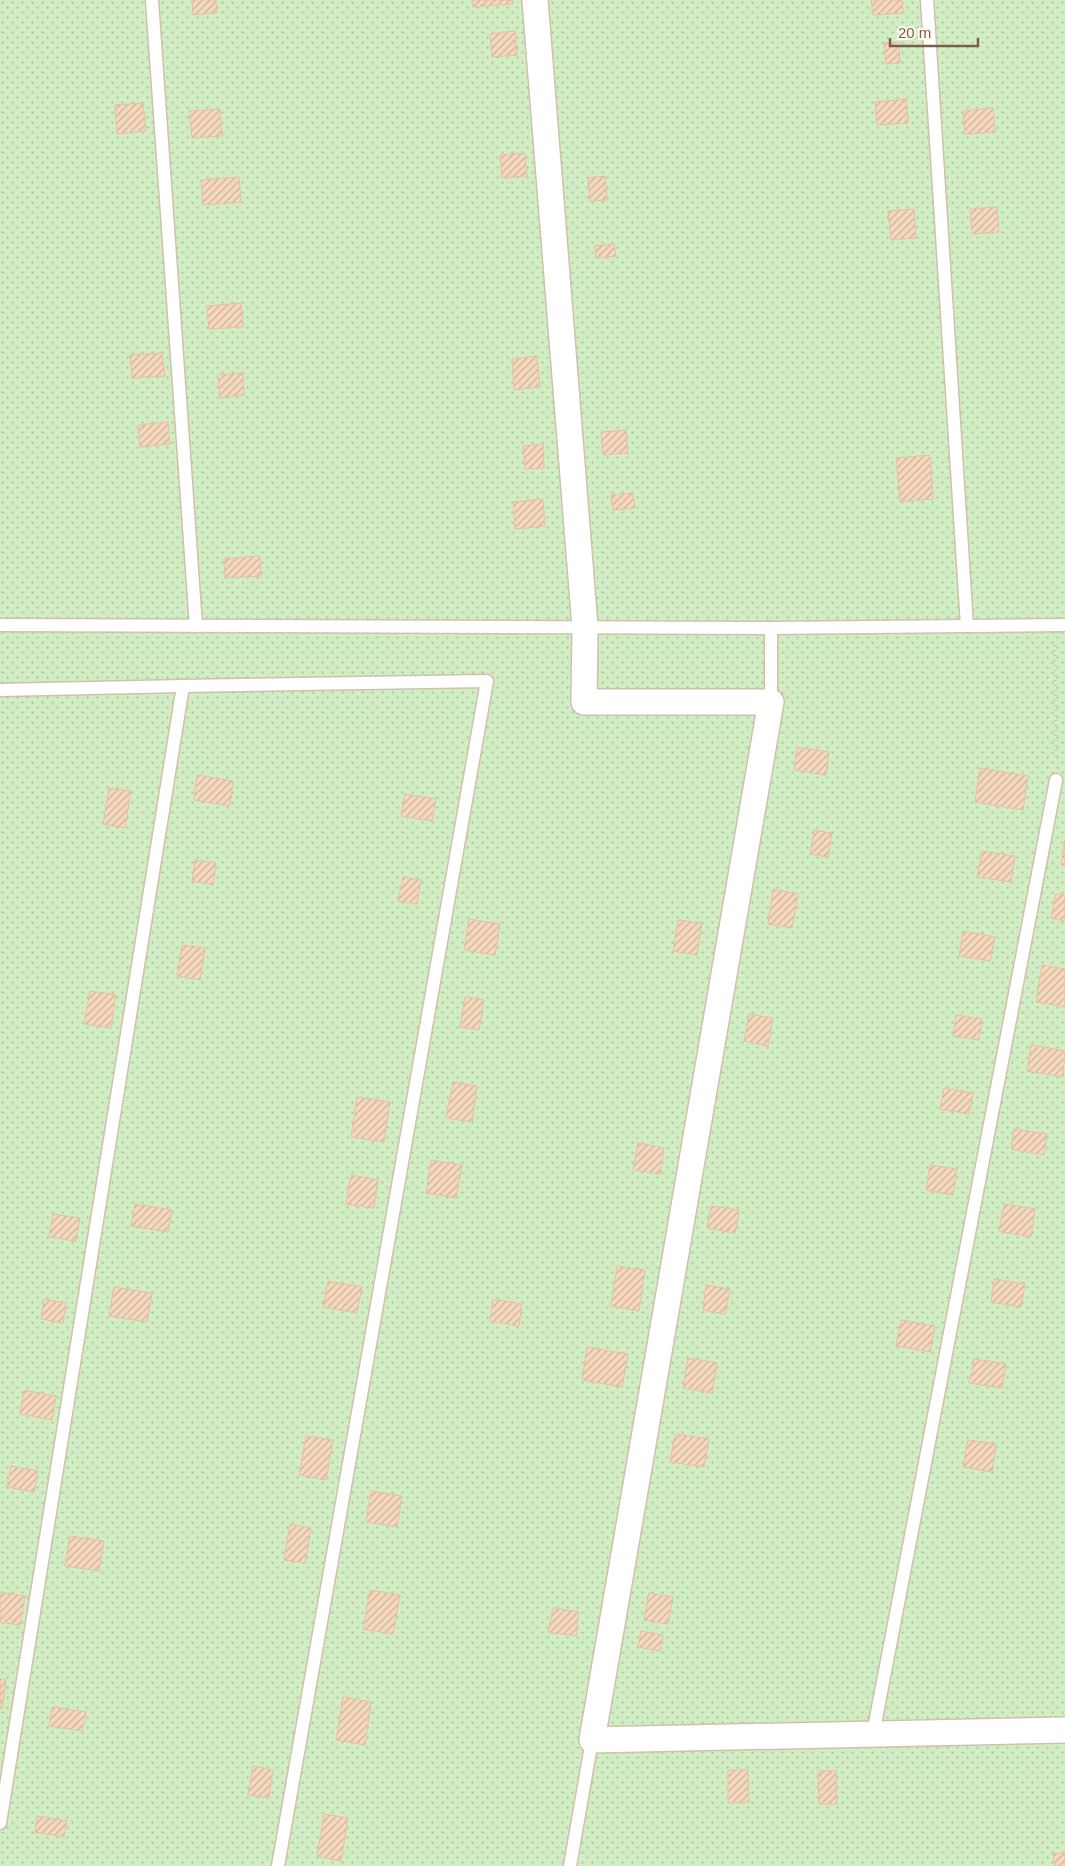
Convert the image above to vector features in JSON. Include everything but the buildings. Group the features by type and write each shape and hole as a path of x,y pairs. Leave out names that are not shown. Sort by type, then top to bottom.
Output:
{"street":[{"path":"535,0 584,627 584,702 771,702 592,1740 1065,1730"}],"lane":[{"path":"152,0 196,626"},
{"path":"927,0 968,626"},
{"path":"0,626 771,628 1060,625"},
{"path":"771,628 771,702"},
{"path":"0,690 486,681 278,1866"},
{"path":"0,1824 184,686"},
{"path":"873,1734 1056,780"},
{"path":"570,1866 592,1740"}],"path":[{"path":"1056,780 1060,625"}],"green space":[{"path":"0,0 1065,0 1065,1866 0,1866"}]}
